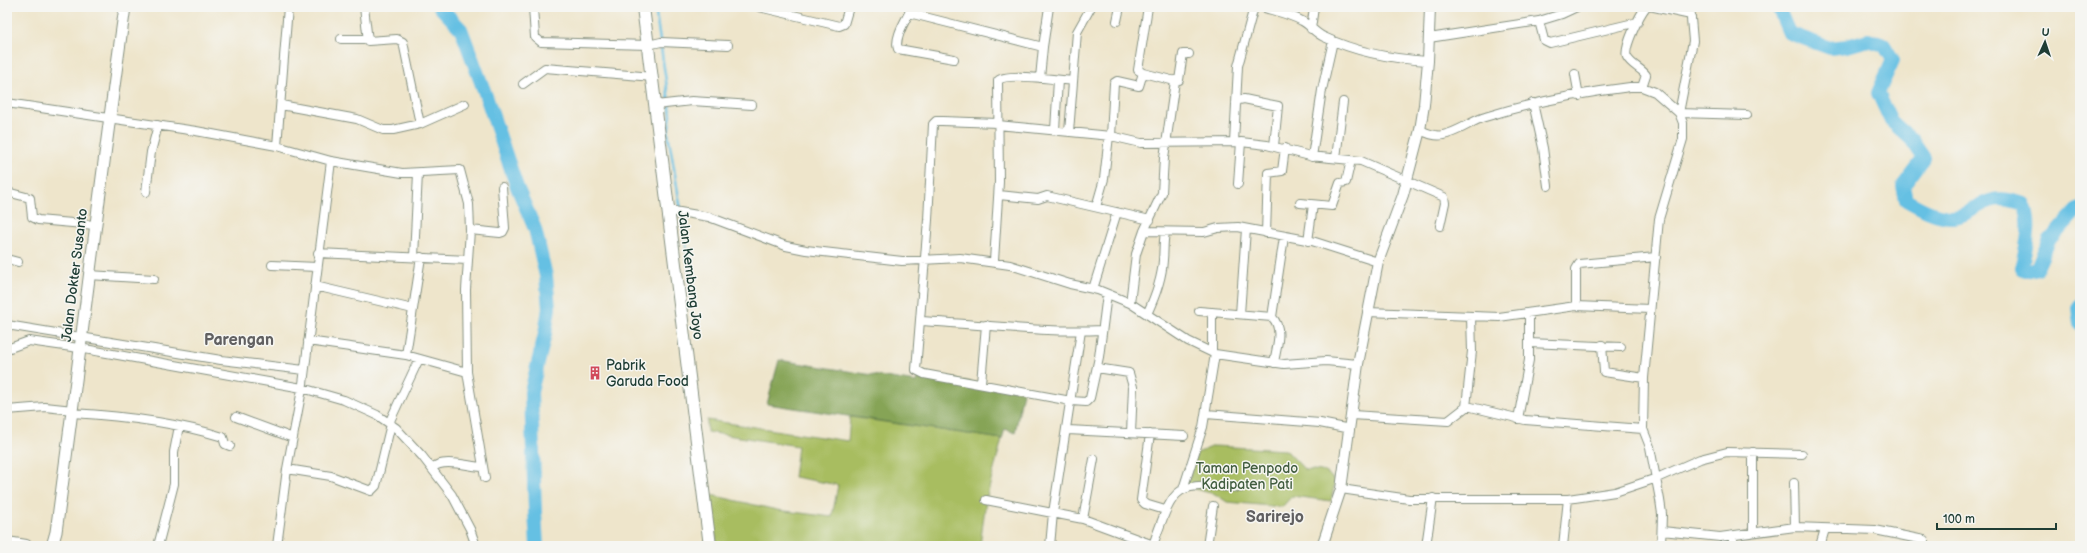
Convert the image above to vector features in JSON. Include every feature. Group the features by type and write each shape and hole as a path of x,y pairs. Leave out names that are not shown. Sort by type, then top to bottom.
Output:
{"main road":[{"name":"Jalan Dokter Susanto","path":"52,546 56,532 109,118 125,7"},
{"name":"Jalan Kembang Joyo","path":"643,7 653,77 710,546"},
{"path":"7,543 26,546"}],"street":[{"path":"277,146 288,7"},
{"path":"364,7 366,39"},
{"path":"533,7 534,37 541,42 648,45 661,42 728,45"},
{"path":"759,7 841,26 844,24 849,7"},
{"path":"1040,78 1049,7"},
{"path":"1069,132 1077,32 1091,7"},
{"path":"1117,21 1120,7"},
{"path":"1148,7 1138,70 1143,73 1179,80 1183,54 1189,54"},
{"path":"1238,184 1236,103 1238,66 1254,7"},
{"path":"1261,7 1292,16 1303,21 1322,37 1361,52 1428,61"},
{"path":"1311,29 1314,7"},
{"path":"1322,546 1341,489 1358,364 1378,262 1406,182 1420,130 1428,61 1430,7"},
{"path":"1429,38 1540,21 1562,14 1577,7"},
{"path":"1642,87 1645,73 1631,62 1626,54 1628,44 1646,7"},
{"path":"1654,7 1690,11 1693,41 1679,113"},
{"path":"954,59 898,49 897,44 901,28 910,10 1043,47"},
{"path":"1540,21 1544,40 1550,43 1638,22"},
{"path":"342,39 366,39 371,42 398,39 403,42 420,124"},
{"path":"1312,157 1322,90 1333,41"},
{"path":"522,84 545,68 653,77"},
{"path":"1096,207 1104,179 1110,136 1114,83 1117,81 1139,86 1143,73"},
{"path":"1575,74 1579,96"},
{"path":"994,261 999,195 997,83 999,78 1040,78 1073,81"},
{"path":"1055,130 1058,80"},
{"path":"1130,303 1136,254 1144,231 1162,194 1164,158 1168,144 1175,80"},
{"path":"1420,130 1430,134 1444,135 1454,132 1485,117 1533,103 1622,88 1642,87 1655,92 1679,113 1683,123 1683,139 1660,211 1644,378 1643,429 1650,447 1657,478 1662,514 1661,546"},
{"path":"1236,103 1239,100 1244,99 1278,106 1274,146"},
{"path":"656,104 692,101 752,105"},
{"path":"1336,158 1344,102"},
{"path":"1533,103 1543,148 1548,186"},
{"path":"281,104 357,119 383,130 393,130 420,124 465,104"},
{"path":"7,105 158,125 277,146 331,161 402,173 460,170 469,204 470,230 468,260 467,372 485,478"},
{"path":"1679,113 1747,115"},
{"path":"1107,294 1096,368 1090,398 1086,402 1071,401 981,383 924,374 916,370 931,186 931,147 934,122 942,121 998,124 1110,136 1141,143 1168,144 1238,142 1285,148 1312,157 1336,158 1368,163 1406,182 1446,198 1440,226"},
{"path":"146,192 150,152 158,125"},
{"path":"1266,233 1268,173 1282,171 1285,148"},
{"path":"1300,203 1332,206 1339,184 1346,182 1351,160"},
{"path":"277,546 287,469 302,388 318,253 331,161"},
{"path":"406,355 413,309 417,257 418,173"},
{"path":"470,230 503,232 505,228 502,187"},
{"path":"7,192 30,198 32,216 38,220 96,225"},
{"path":"999,195 1038,199 1047,196 1150,220"},
{"path":"1308,241 1312,205"},
{"path":"668,210 709,217 793,248 902,261 960,258 994,261 1093,289 1130,303 1188,341 1214,353 1290,365 1319,361 1341,361 1358,364"},
{"path":"1093,289 1117,212"},
{"path":"1144,231 1165,233 1204,232 1227,226 1308,241 1378,262"},
{"path":"1240,314 1246,229"},
{"path":"1147,314 1156,295 1162,269 1165,233"},
{"path":"1272,317 1284,237"},
{"path":"318,253 468,260"},
{"path":"1576,306 1576,269 1579,264 1656,257"},
{"path":"7,259 18,262"},
{"path":"272,265 317,267"},
{"path":"89,275 154,279"},
{"path":"315,286 413,309"},
{"path":"1367,312 1471,317 1507,317 1576,306 1650,309"},
{"path":"1199,311 1272,317 1277,322 1279,329 1274,363"},
{"path":"1182,489 1204,427 1214,353 1212,312"},
{"path":"1518,419 1528,367 1530,342 1529,314"},
{"path":"1352,415 1448,421 1466,407 1472,351 1471,317"},
{"path":"920,321 986,325 1036,331 1102,330"},
{"path":"7,325 80,343 302,388 344,400 377,415 390,424 432,468 452,495 470,529 476,546"},
{"path":"981,383 986,325"},
{"path":"1050,546 1053,513 1068,430 1081,331"},
{"path":"7,349 29,341 80,343 304,370"},
{"path":"308,341 406,355 467,372"},
{"path":"1530,342 1621,346"},
{"path":"1602,345 1604,372 1644,378"},
{"path":"287,469 331,476 371,491 376,486 390,424 419,359"},
{"path":"1096,368 1129,373 1133,387 1131,433"},
{"path":"7,410 45,407 179,426 223,437 225,444 230,446"},
{"path":"1466,407 1518,419 1643,429"},
{"path":"1206,414 1320,423 1350,429"},
{"path":"236,417 293,438"},
{"path":"158,546 174,484 174,452 179,426"},
{"path":"1068,430 1184,436"},
{"path":"1150,434 1141,500 1145,504 1165,510"},
{"path":"1341,489 1409,499 1568,499 1608,494 1657,478 1700,459 1719,454 1736,451 1802,454"},
{"path":"1753,452 1753,532"},
{"path":"1083,519 1094,459"},
{"path":"432,468 437,464 444,463 482,467"},
{"path":"1794,483 1795,527"},
{"path":"986,500 1083,519 1154,546 1170,499 1182,489 1194,485 1241,488"},
{"path":"1426,546 1433,498"},
{"path":"1563,546 1568,499"},
{"path":"1207,546 1213,506"},
{"path":"1662,531 1710,536 1733,536 1795,527 1875,530 1924,540"},
{"path":"1820,546 1825,529"},
{"path":"1733,536 1733,546"}],"green space":[{"path":"779,360 916,382 919,372 1023,392 1015,433 1005,429 1002,439 767,404"},
{"path":"850,417 1002,439 986,500 980,546 717,546 711,495 777,510 832,517 838,485 794,477 798,446 707,432 707,420 848,441"},
{"name":"Taman Penpodo Kadipaten Pati","path":"1214,446 1286,450 1305,470 1323,472 1332,478 1335,482 1331,501 1292,496 1282,507 1227,502 1215,494 1186,487 1197,453"}],"waterway":[{"path":"440,7 461,29 485,93 517,187 535,229 546,276 549,308 545,334 531,392 537,546"},
{"path":"655,7 671,115 668,133 681,210"},
{"path":"1782,7 1780,12 1789,33 1830,48 1847,46 1868,40 1884,45 1893,60 1878,93 1891,121 1911,139 1924,158 1903,186 1906,200 1934,214 1947,217 1963,215 1985,203 1998,199 2024,204 2027,211 2028,236 2021,268 2026,271 2037,268 2049,241 2077,210 2080,209"},
{"path":"682,215 690,274"},
{"path":"2080,305 2078,308 2080,324"}],"place":[{"name":"Pabrik Garuda Food","path":"595,373"}],"district":[{"name":"Parengan","path":"239,339"},
{"name":"Sarirejo","path":"1275,516"}]}
